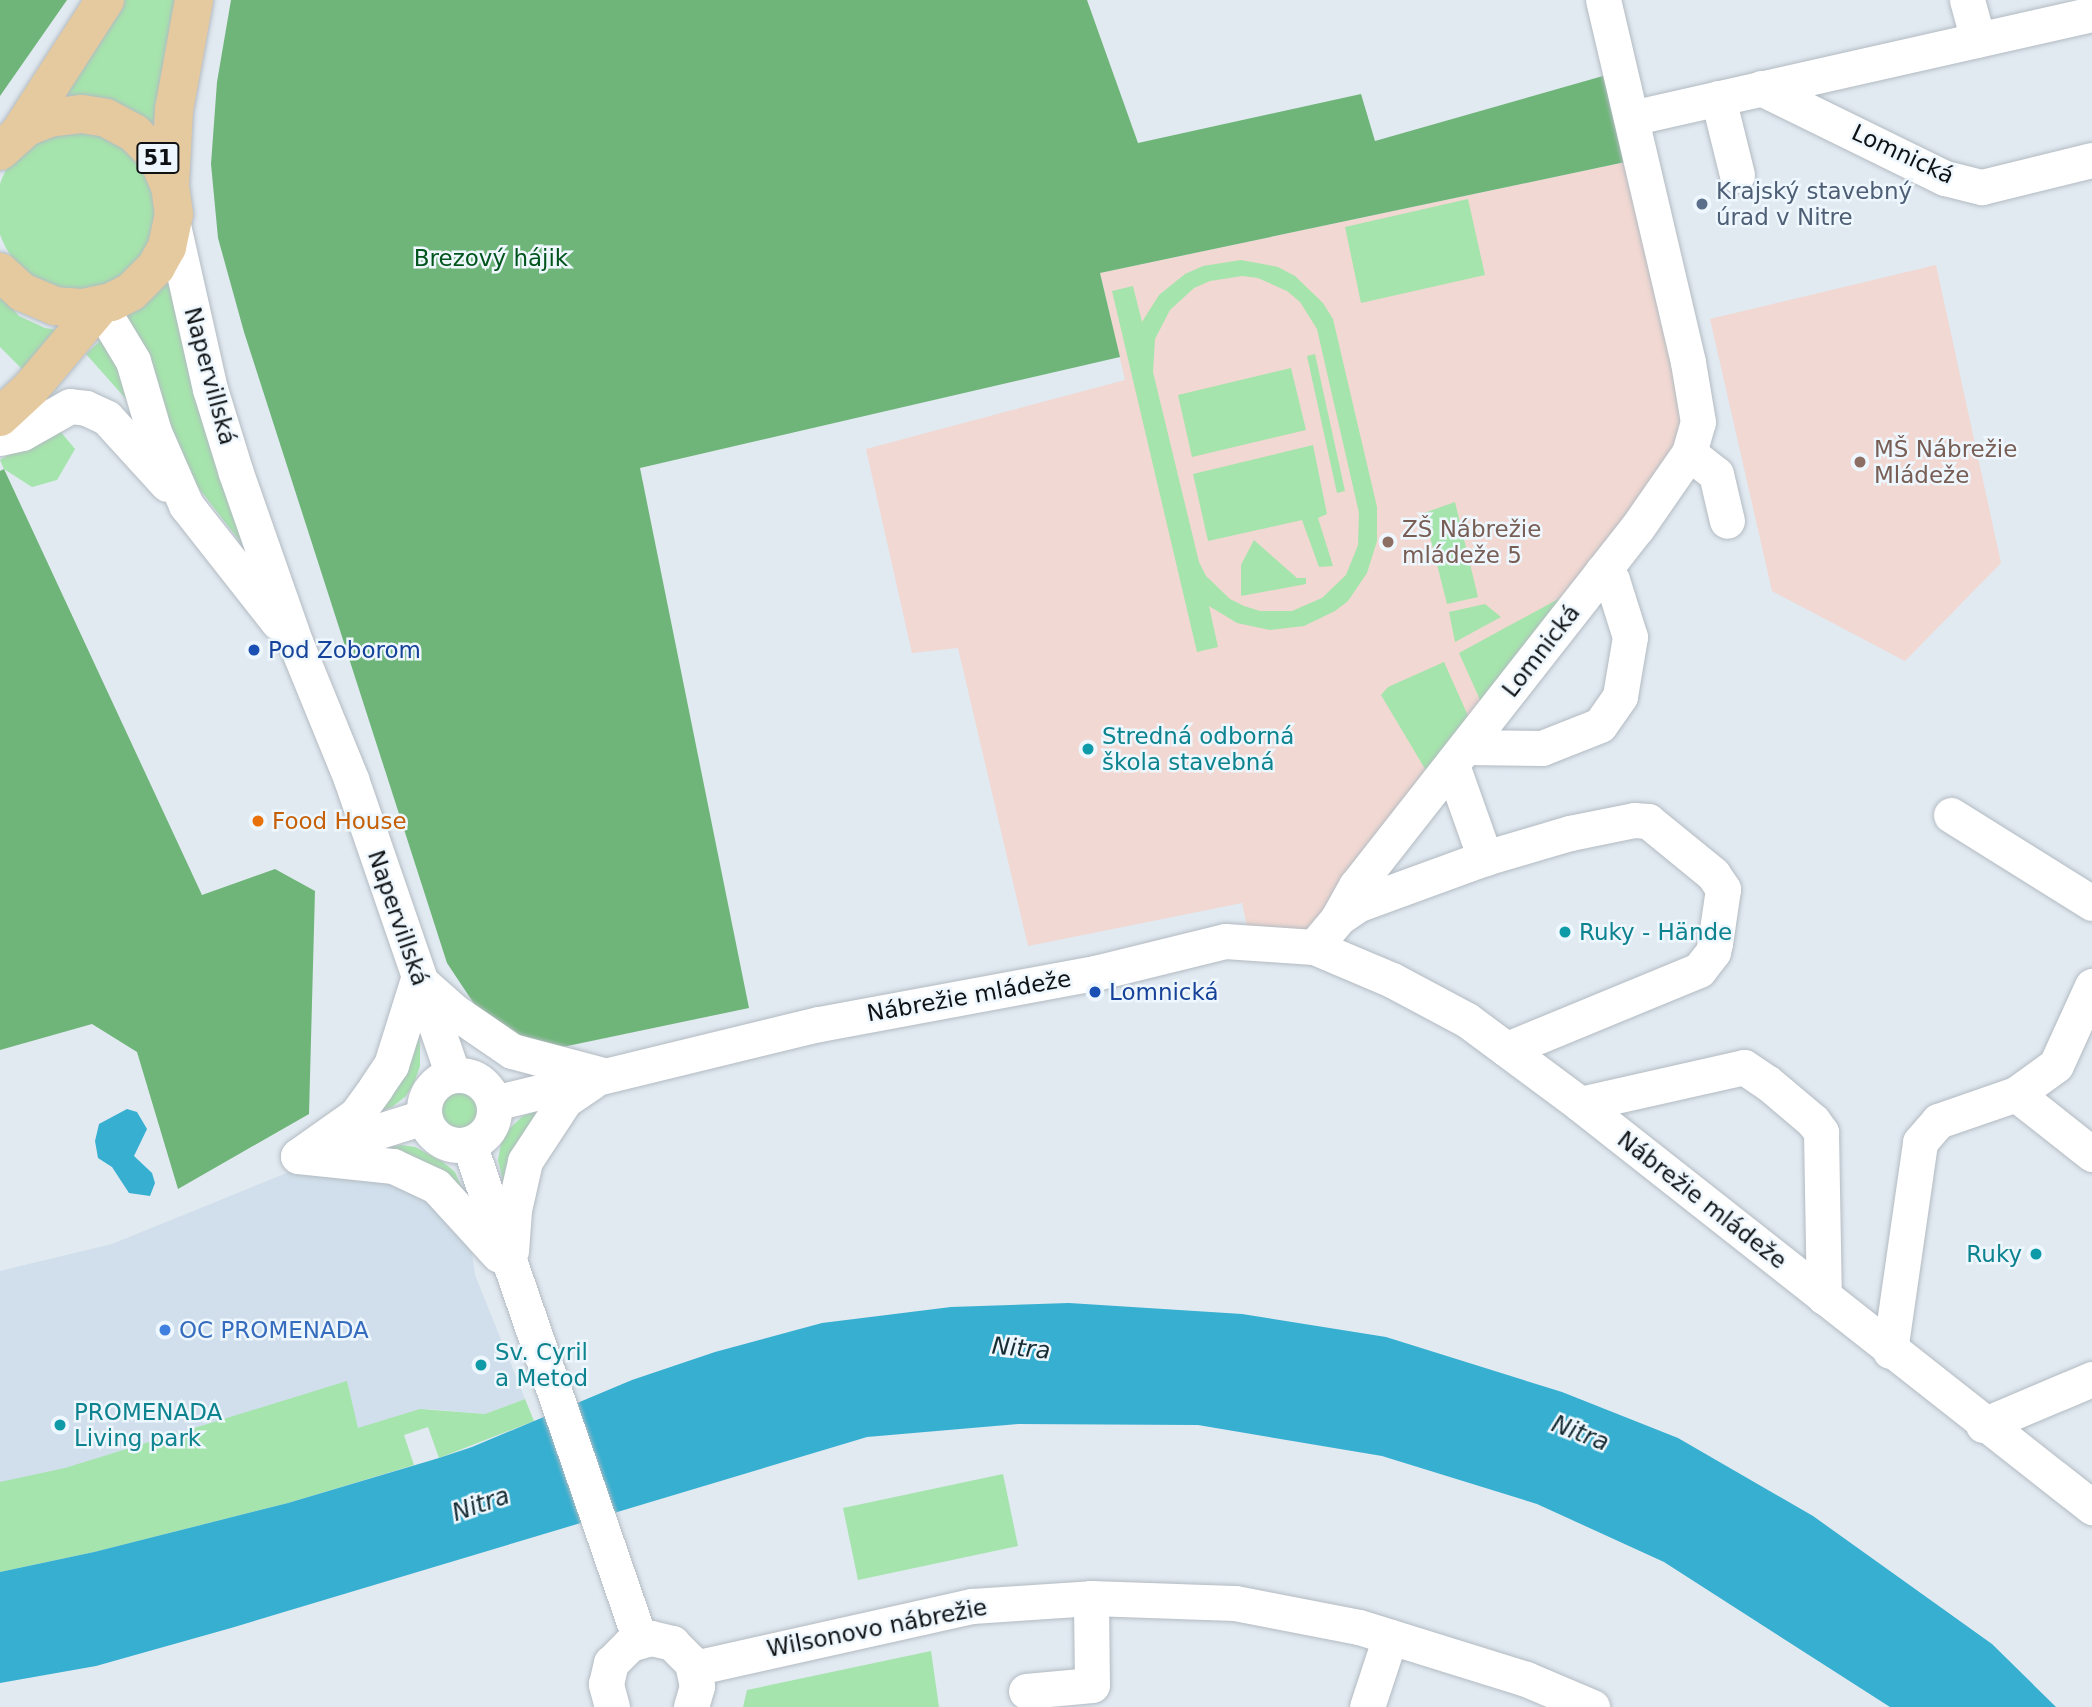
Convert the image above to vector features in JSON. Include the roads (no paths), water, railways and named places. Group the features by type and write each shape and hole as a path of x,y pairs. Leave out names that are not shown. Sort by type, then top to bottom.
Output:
{"main road":[{"name":"51","path":"8,140 105,0"},
{"name":"51","path":"0,272 22,292 46,304 73,309 100,306 131,292 149,276 167,247 173,225 170,186 174,110 194,0"},
{"name":"51","path":"8,140 42,121 65,114 106,118 128,129 147,144 161,163 170,186"},
{"name":"51","path":"0,417 31,388 100,306"}],"street":[{"name":"Lomnická","path":"1314,947 1338,918 1356,886 1603,571 1689,453 1698,422 1696,410 1603,0"},
{"path":"1967,0 1978,40"},
{"path":"1631,118 2092,14"},
{"name":"Lomnická","path":"1761,88 1945,178 1982,187 2092,160"},
{"path":"1718,98 1738,175"},
{"name":"Napervillská","path":"173,225 210,389 296,644 351,779 453,1075"},
{"name":"Napervillská","path":"100,306 133,360 154,432 186,505 296,644"},
{"path":"0,438 22,433 70,407 86,408 107,418 186,505"},
{"path":"1689,453 1716,474 1727,521"},
{"path":"1485,858 1459,756 1542,748 1600,725 1620,696 1630,637 1612,580 1603,571"},
{"path":"1951,815 2092,903"},
{"path":"1338,918 1359,904 1485,858 1570,833 1634,820 1648,821 1713,874 1723,889 1713,952 1699,970 1507,1049"},
{"name":"Nábrežie mládeže","path":"494,1103 819,1024 1095,973 1225,941 1314,947 1423,995 1467,1020 1580,1104 1983,1425 2077,1480 2092,1507"},
{"path":"298,1156 356,1115 391,1065 418,979 455,1012 512,1051 602,1075"},
{"path":"1890,1351 1920,1142 1938,1121 2016,1094 2056,1065 2088,1007"},
{"name":"Nábrežie mládeže","path":"1580,1104 1744,1067 1768,1083 1813,1121 1821,1132 1824,1297"},
{"path":"453,1075 472,1076 480,1081 488,1088 494,1103 489,1129 469,1144 445,1142 436,1136 424,1117 424,1103 430,1090 440,1080 453,1075"},
{"path":"510,1268 514,1210 525,1161 565,1100 602,1075"},
{"path":"2016,1094 2092,1154"},
{"path":"298,1156 424,1117"},
{"path":"469,1144 544,1370 606,1535 640,1640"},
{"path":"298,1156 393,1166 436,1186 510,1268"},
{"path":"1983,1425 2092,1379"},
{"path":"1026,1691 1093,1696 1091,1598"},
{"name":"Wilsonovo nábrežie","path":"694,1668 949,1610 1091,1598 1235,1603 1359,1627 1526,1679 1582,1705"},
{"path":"1367,1707 1390,1637"},
{"path":"604,1705 606,1679 611,1663 621,1650 640,1640 657,1639 672,1643 686,1654 694,1668 697,1686 691,1707"}],"water":[{"path":"127,1109 137,1112 147,1129 134,1156 152,1173 155,1183 150,1196 129,1193 112,1167 98,1158 95,1141 99,1124"},
{"name":"Nitra","path":"1069,1303 1242,1314 1386,1337 1562,1392 1678,1438 1813,1516 1992,1644 2056,1707 1890,1707 1664,1562 1537,1504 1382,1456 1198,1425 1018,1424 867,1437 231,1628 96,1666 0,1683 0,1572 94,1552 288,1503 439,1458 472,1447 632,1380 715,1352 822,1323 951,1307"}],"place":[{"name":"Krajský stavebný úrad v Nitre","path":"1702,204"},
{"name":"MŠ Nábrežie Mládeže","path":"1860,462"},
{"name":"ZŠ Nábrežie mládeže 5","path":"1388,542"},
{"name":"Pod Zoborom","path":"254,650"},
{"name":"Stredná odborná škola stavebná","path":"1088,749"},
{"name":"Food House","path":"258,821"},
{"name":"Ruky - Hände","path":"1565,932"},
{"name":"Lomnická","path":"1095,992"},
{"name":"Ruky","path":"2036,1254"},
{"name":"OC PROMENADA","path":"165,1330"},
{"name":"Sv. Cyril a Metod","path":"481,1365"},
{"name":"PROMENADA Living park","path":"60,1425"}],"park label":[{"name":"Brezový hájik","path":"491,258"}]}
